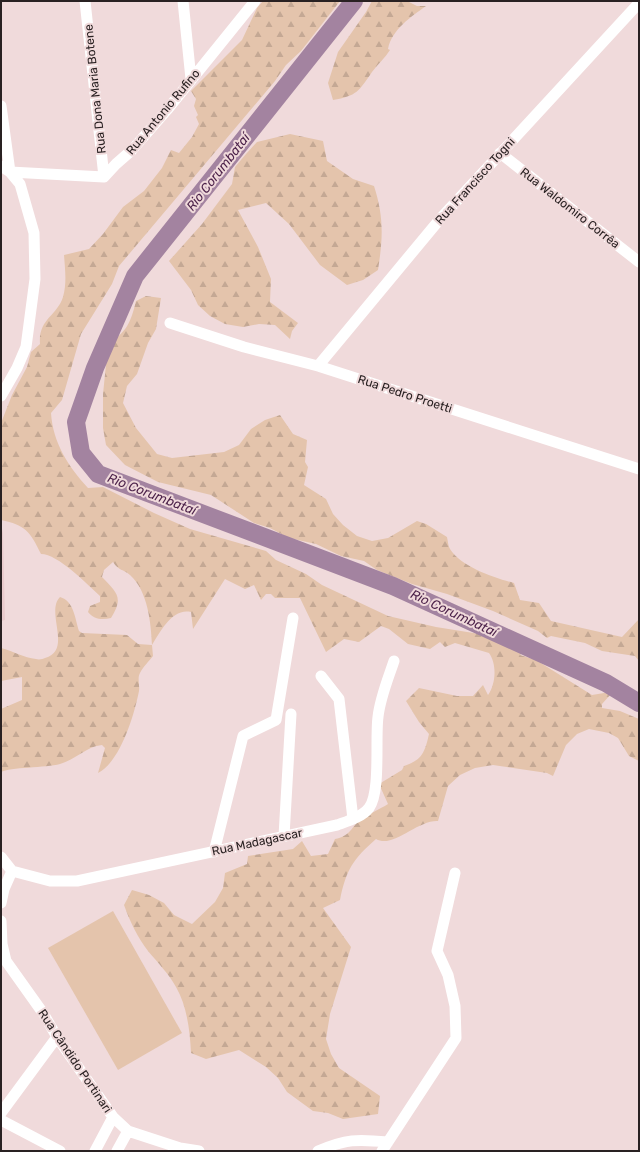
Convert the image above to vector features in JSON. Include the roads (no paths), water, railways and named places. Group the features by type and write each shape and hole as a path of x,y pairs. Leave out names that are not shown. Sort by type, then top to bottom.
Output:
{"street":[{"name":"Rua Dona Maria Botene","path":"85,1 104,177"},
{"path":"182,1 191,79"},
{"name":"Rua Antonio Rufino","path":"104,177 132,150 167,110 255,1"},
{"name":"Rua Francisco Togni","path":"318,366 440,219 639,3"},
{"path":"1,106 5,169 20,184 34,233 35,279 26,347 17,368 1,396"},
{"name":"Rua Waldomiro Corrêa","path":"500,153 639,262"},
{"path":"5,169 104,177"},
{"name":"Rua Pedro Proetti","path":"170,323 244,347 318,366 639,469"},
{"path":"214,852 243,736 276,720 292,618"},
{"name":"Rua Madagascar","path":"12,871 50,881 77,882 337,825 363,814 372,802 376,784 378,716 383,693 394,661"},
{"path":"321,676 339,698 353,819"},
{"path":"284,836 291,714"},
{"path":"1,856 12,871 4,889 1,903"},
{"path":"318,1151 339,1142 357,1139 385,1146 456,1038 455,1006 448,976 438,951 455,873"},
{"name":"Rua Cândido Portinari","path":"1,921 4,965 43,1013 57,1037 112,1117 128,1131 180,1148 199,1151"},
{"path":"1,1113 57,1037"},
{"path":"95,1151 112,1117"},
{"path":"1,1120 60,1151"},
{"path":"117,1151 128,1131"}],"waterway":[{"name":"Rio Corumbataí","path":"354,1 135,276 95,368 76,422 81,453 98,474 393,586 606,683 639,703"}]}
